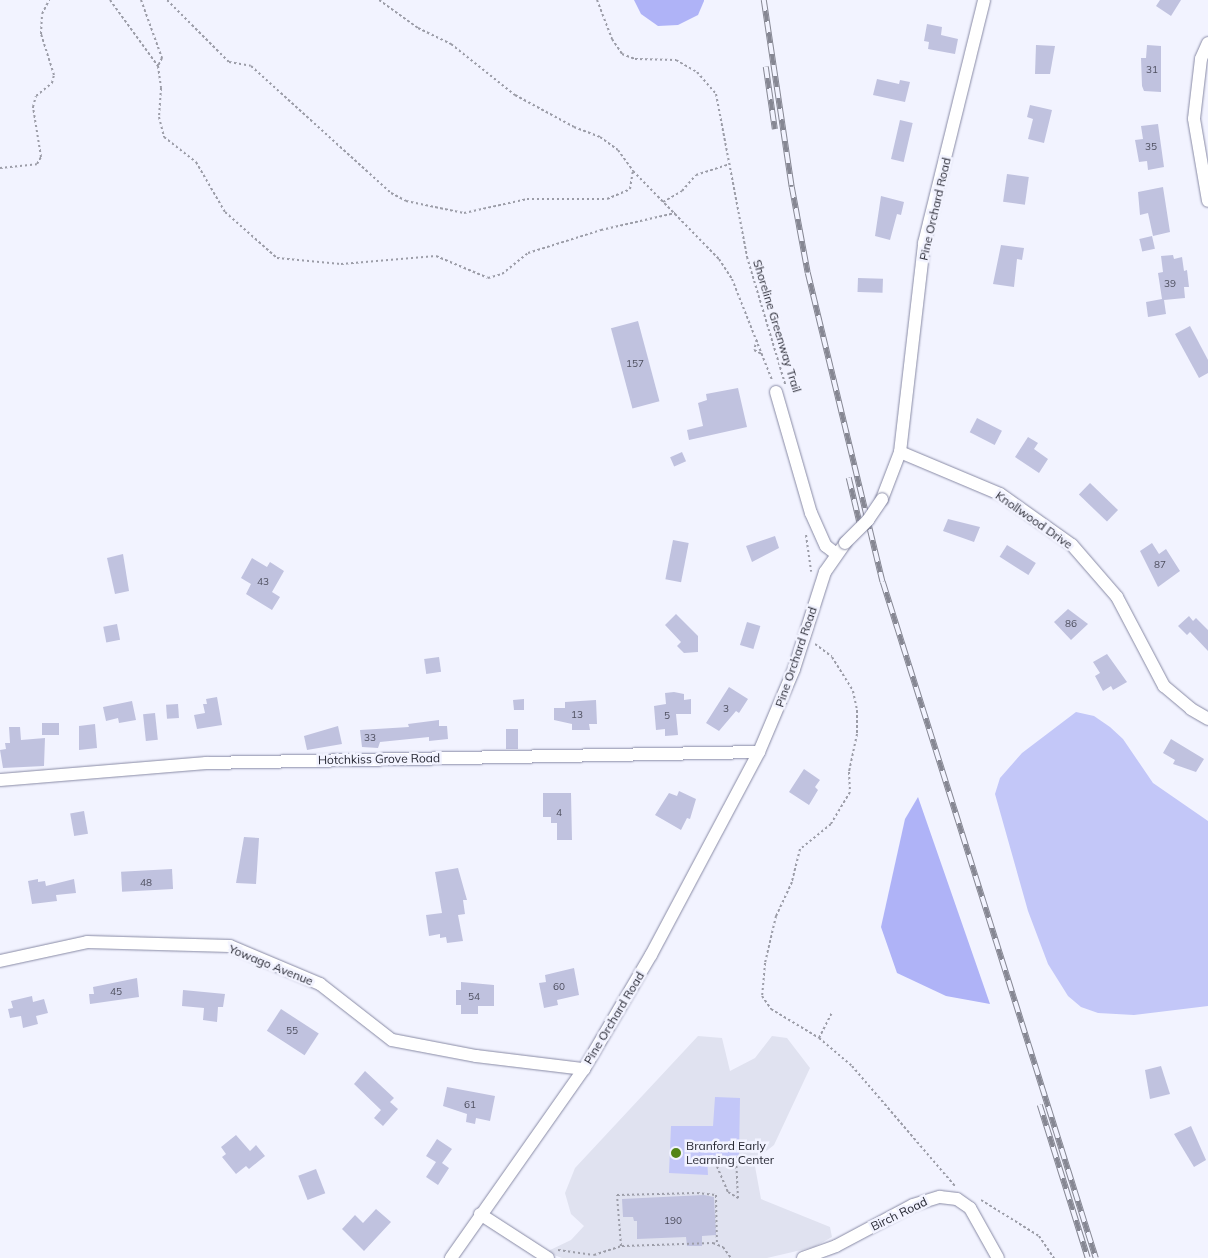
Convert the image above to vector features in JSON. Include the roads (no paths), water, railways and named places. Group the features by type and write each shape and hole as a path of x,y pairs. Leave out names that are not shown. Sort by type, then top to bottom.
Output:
{"street":[{"name":"Pine Orchard Road","path":"451,1258 480,1214 584,1069 651,955 759,752 804,640 825,572 835,553 868,520 882,500 900,452 924,243 984,0"},
{"path":"1208,44 1201,59 1194,119 1208,201"},
{"path":"782,392 818,533 835,553"},
{"name":"Knollwood Drive","path":"900,452 1000,494 1072,545 1118,597 1164,686 1191,709 1208,719"},
{"name":"Hotchkiss Grove Road","path":"0,780 206,763 759,752"},
{"name":"Yowago Avenue","path":"0,961 87,942 230,946 320,984 392,1040 476,1056 584,1069"},
{"name":"Birch Road","path":"803,1258 836,1246 913,1205 940,1197 957,1199 970,1208 998,1258"},
{"path":"480,1214 549,1252"}],"railway":[{"path":"764,0 792,187 808,273 883,582 1096,1258"},
{"path":"766,67 775,129"},
{"path":"849,478 860,524"},
{"path":"1040,1105 1088,1258"}],"place":[{"name":"Branford Early Learning Center","path":"676,1153"}]}
